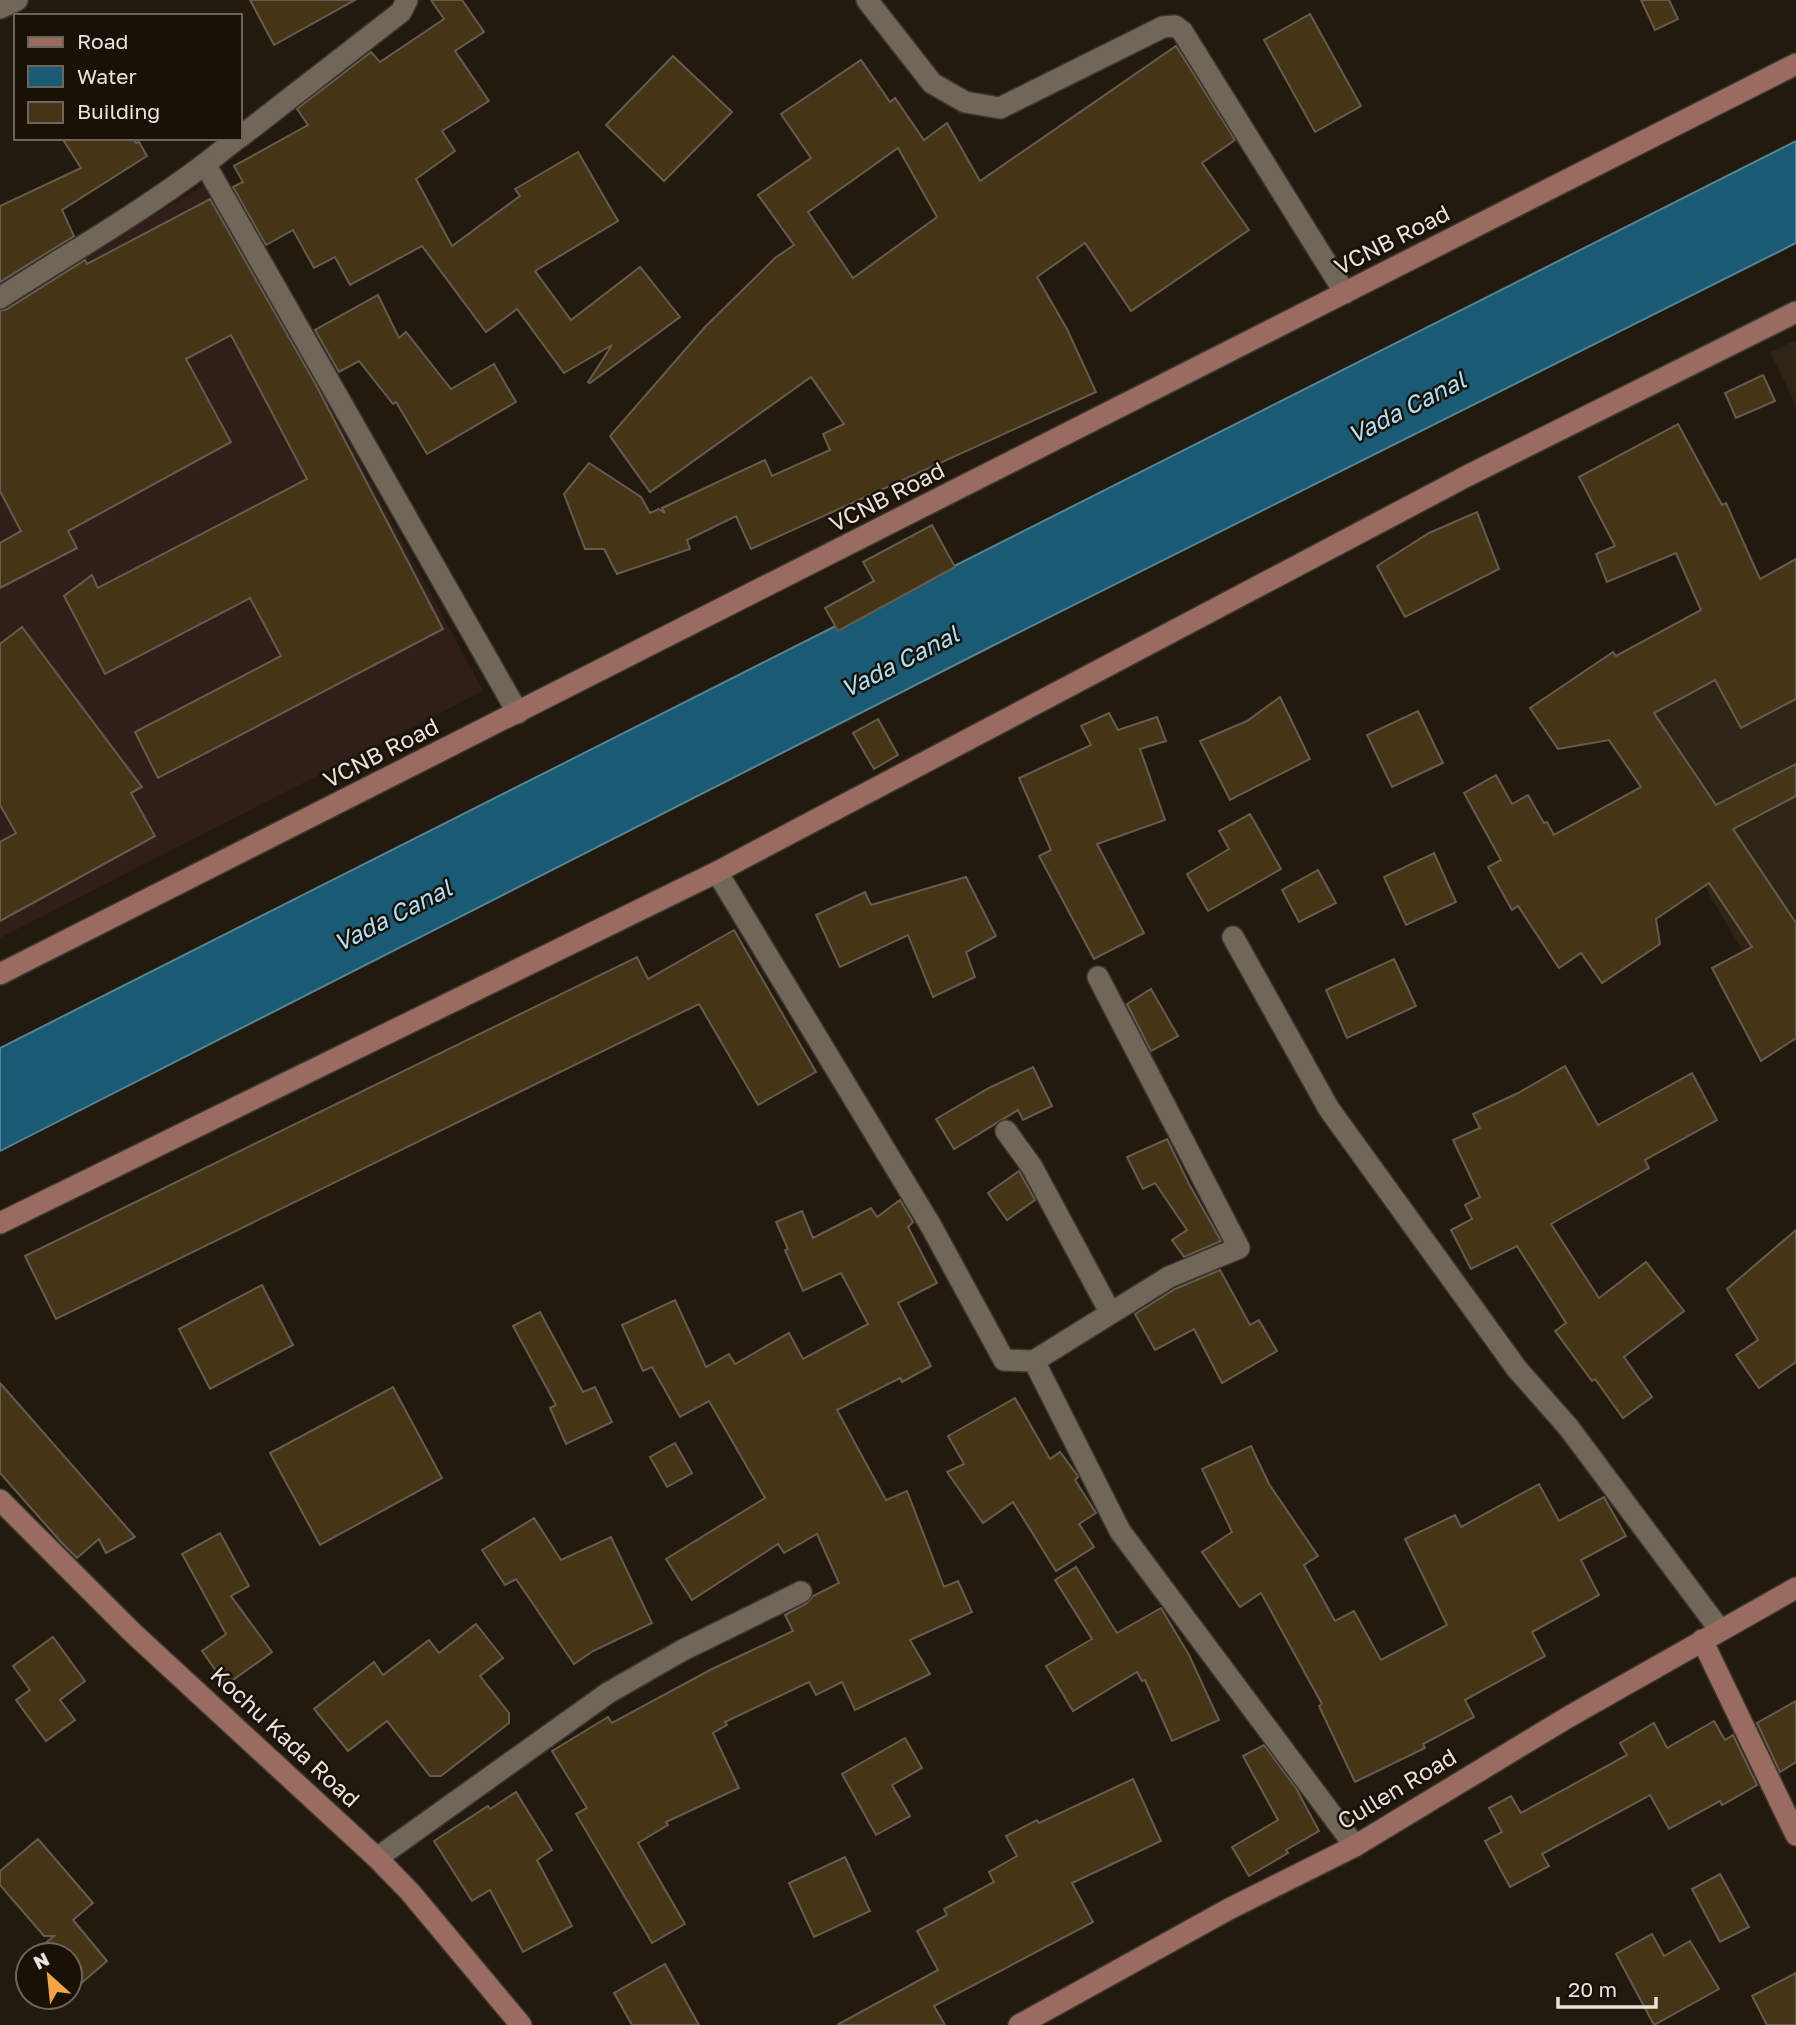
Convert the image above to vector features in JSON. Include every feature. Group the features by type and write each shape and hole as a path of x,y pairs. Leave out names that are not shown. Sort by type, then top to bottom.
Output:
{"main road":[{"name":"VCNB Road","path":"0,974 1796,64"},
{"path":"0,1223 717,872 1467,476 1796,312"},
{"name":"Kochu Kada Road","path":"0,1500 133,1633 377,1858 410,1892 521,2025"},
{"name":"Cullen Road","path":"1019,2025 1228,1909 1355,1846 1570,1716 1796,1588"},
{"path":"1711,1635 1796,1835"}],"street":[{"path":"0,8 17,0"},
{"path":"242,136 401,12 407,0"},
{"path":"867,0 932,83 965,102 1000,108 1163,27 1175,26 1182,32 1345,293"},
{"path":"0,298 159,198 236,140"},
{"path":"205,164 518,713"},
{"path":"717,872 931,1226 1004,1360 1034,1361 1169,1277 1239,1248 1098,977"},
{"path":"1233,937 1329,1109 1517,1369 1569,1428 1711,1635"},
{"path":"1006,1131 1032,1167 1110,1312"},
{"path":"1034,1361 1120,1531 1355,1846"},
{"path":"377,1858 608,1693 683,1650 802,1592"}],"shaded area":[{"path":"210,182 483,691 0,938 0,304"},
{"path":"1796,340 1796,406 1770,352"},
{"path":"1796,559 1796,1043 1582,676"}],"water":[{"name":"Vada Canal","path":"1796,141 1796,243 1000,642 0,1151 0,1048"}],"building":[{"path":"250,0 355,0 274,45"},
{"path":"431,0 462,0 484,32 455,51 489,101 442,131 455,151 416,179 452,246 520,196 515,189 578,152 618,221 535,271 571,320 640,267 680,317 590,383 588,382 612,345 564,373 517,309 486,332 422,246 350,285 335,257 314,268 293,230 266,245 233,187 243,182 234,166 308,125 297,109 371,52 380,62 444,19"},
{"path":"1641,0 1669,0 1678,19 1655,30"},
{"path":"1310,14 1361,106 1315,132 1264,40"},
{"path":"1176,46 1235,140 1202,163 1249,230 1131,311 1085,243 1037,277 1067,329 1096,392 751,549 736,516 687,540 690,549 617,574 604,549 585,549 564,494 589,463 641,497 650,513 659,509 665,513 662,508 765,460 772,476 830,450 823,434 844,424 811,377 650,492 610,436 705,327 775,258 794,245 758,195 811,158 781,114 861,60 890,102 895,98 924,140 947,123 980,181","holes":["898,148 937,217 853,278 808,212"]},
{"path":"673,56 732,112 664,181 606,125"},
{"path":"63,140 134,140 139,142 147,156 62,210 74,236 0,282 0,206 81,168"},
{"path":"210,199 316,385 443,629 158,778 135,732 281,656 250,598 105,674 64,596 92,575 98,588 307,479 231,335 186,359 231,442 68,531 77,548 0,588 0,543 21,531 0,491 0,311 85,260 87,264"},
{"path":"378,295 399,338 406,332 451,389 494,364 516,402 427,454 396,402 393,404 359,361 339,372 315,330"},
{"path":"1763,375 1775,401 1736,418 1725,393"},
{"path":"1678,424 1722,505 1726,503 1760,579 1796,559 1796,699 1741,728 1715,680 1654,713 1716,805 1796,764 1796,796 1733,829 1796,923 1796,1038 1761,1061 1712,968 1752,947 1709,883 1656,919 1660,944 1602,983 1581,953 1559,968 1518,906 1512,910 1488,867 1501,860 1464,793 1496,775 1512,804 1528,795 1554,835 1641,787 1609,740 1558,749 1530,708 1613,652 1616,656 1701,610 1676,553 1607,582 1596,554 1615,546 1579,477"},
{"path":"1477,512 1499,569 1405,617 1377,566 1429,533"},
{"path":"932,525 955,567 838,631 825,608 874,581 863,562"},
{"path":"22,627 142,787 131,793 155,836 0,921 0,842 16,833 0,805 0,644"},
{"path":"1280,697 1310,759 1230,800 1200,741 1247,721"},
{"path":"1418,711 1443,763 1392,787 1367,735"},
{"path":"1109,713 1118,730 1157,717 1166,741 1140,749 1165,820 1097,844 1144,933 1094,959 1039,856 1051,850 1019,778 1091,745 1081,726"},
{"path":"878,719 898,755 874,769 853,733"},
{"path":"1250,814 1281,869 1208,911 1187,874 1229,849 1219,831"},
{"path":"1434,853 1456,902 1406,925 1384,877"},
{"path":"1318,870 1336,903 1299,922 1282,890"},
{"path":"966,877 996,936 966,952 975,977 933,997 908,935 840,967 816,915 865,892 871,905"},
{"path":"734,930 816,1072 758,1105 699,1004 56,1319 25,1256 637,957 648,979"},
{"path":"1394,959 1416,1006 1347,1038 1326,990"},
{"path":"1151,989 1178,1036 1151,1051 1127,1004"},
{"path":"1565,1066 1598,1125 1692,1073 1717,1120 1645,1160 1649,1168 1551,1224 1599,1298 1646,1262 1684,1311 1624,1357 1652,1397 1623,1418 1555,1331 1566,1323 1517,1246 1471,1269 1451,1230 1472,1219 1465,1205 1480,1197 1453,1140 1480,1128 1473,1114 1518,1093"},
{"path":"1033,1067 1052,1106 1023,1120 1018,1110 954,1149 936,1119 989,1088"},
{"path":"1167,1139 1221,1241 1184,1257 1172,1240 1187,1230 1155,1183 1143,1189 1127,1157"},
{"path":"1019,1171 1035,1200 1007,1220 988,1193"},
{"path":"900,1200 913,1222 908,1227 937,1283 898,1303 931,1366 902,1382 900,1378 837,1410 886,1500 907,1491 944,1587 958,1581 972,1612 910,1640 930,1674 855,1710 842,1682 816,1695 809,1682 725,1722 727,1725 713,1733 739,1788 666,1822 668,1825 638,1843 685,1924 652,1943 576,1814 587,1808 552,1751 608,1717 612,1723 712,1669 793,1631 785,1615 839,1583 817,1534 784,1553 778,1544 692,1600 666,1559 765,1498 709,1401 680,1417 652,1367 643,1371 622,1325 675,1300 706,1367 729,1354 735,1364 789,1333 803,1359 868,1324 841,1273 803,1291 776,1222 802,1211 813,1238 871,1208 877,1217"},
{"path":"1796,1230 1796,1362 1759,1388 1736,1355 1758,1340 1727,1289"},
{"path":"1220,1270 1250,1325 1259,1320 1277,1351 1222,1383 1194,1329 1155,1350 1135,1314 1175,1289"},
{"path":"262,1285 293,1345 210,1389 179,1329"},
{"path":"540,1312 583,1392 595,1387 612,1422 566,1444 550,1408 556,1405 513,1326"},
{"path":"0,1383 135,1537 106,1553 99,1539 77,1558 0,1473"},
{"path":"393,1387 442,1478 320,1545 270,1453"},
{"path":"1015,1398 1050,1459 1060,1452 1077,1475 1075,1480 1096,1513 1079,1524 1094,1547 1056,1571 1013,1502 983,1523 947,1472 964,1464 948,1436"},
{"path":"675,1443 692,1473 667,1487 650,1457"},
{"path":"1251,1446 1269,1484 1318,1556 1304,1565 1335,1621 1354,1611 1381,1660 1447,1625 1405,1539 1455,1515 1461,1527 1539,1484 1559,1521 1604,1497 1626,1536 1581,1560 1599,1595 1532,1632 1545,1656 1465,1700 1474,1717 1423,1744 1425,1748 1355,1782 1319,1706 1322,1704 1261,1593 1240,1607 1202,1552 1232,1532 1202,1469"},
{"path":"534,1518 561,1560 611,1537 652,1623 593,1651 574,1664 516,1579 505,1585 482,1550"},
{"path":"220,1533 249,1586 231,1596 272,1652 226,1685 202,1651 226,1634 182,1554"},
{"path":"1076,1567 1117,1633 1161,1608 1189,1655 1219,1720 1172,1741 1145,1680 1142,1681 1137,1672 1073,1711 1046,1666 1092,1639 1055,1580"},
{"path":"476,1624 503,1658 480,1676 509,1713 509,1723 441,1776 430,1776 387,1721 348,1751 314,1709 374,1662 383,1675 429,1640 439,1653"},
{"path":"53,1637 85,1681 60,1700 75,1720 46,1741 16,1700 30,1690 13,1666"},
{"path":"1796,1701 1796,1762 1780,1772 1757,1723"},
{"path":"1714,1721 1725,1740 1733,1735 1757,1785 1722,1805 1720,1801 1669,1829 1650,1795 1542,1854 1549,1866 1510,1887 1485,1841 1502,1832 1489,1808 1511,1796 1521,1813 1627,1755 1620,1743 1654,1723 1667,1748"},
{"path":"905,1738 922,1768 892,1785 910,1816 876,1835 842,1774"},
{"path":"1264,1745 1296,1788 1319,1831 1249,1876 1232,1847 1278,1820 1243,1756"},
{"path":"1133,1779 1161,1841 1072,1883 1093,1922 934,2006 945,2025 837,2025 938,1970 917,1931 947,1915 944,1909 994,1882 989,1872 1017,1856 1006,1836"},
{"path":"516,1792 552,1850 537,1860 572,1926 523,1952 490,1890 472,1901 434,1841 488,1806 490,1809"},
{"path":"38,1839 93,1903 73,1920 107,1961 84,1981 84,1941 48,1941 54,1936 44,1936 0,1885 0,1871"},
{"path":"845,1857 870,1911 814,1937 789,1883"},
{"path":"1720,1874 1749,1927 1720,1942 1692,1889"},
{"path":"1652,1934 1664,1956 1690,1941 1719,1989 1654,2025 1616,1954"},
{"path":"665,1964 699,2025 632,2025 614,1993"},
{"path":"1796,1973 1796,2025 1767,2025 1752,1996"}]}
